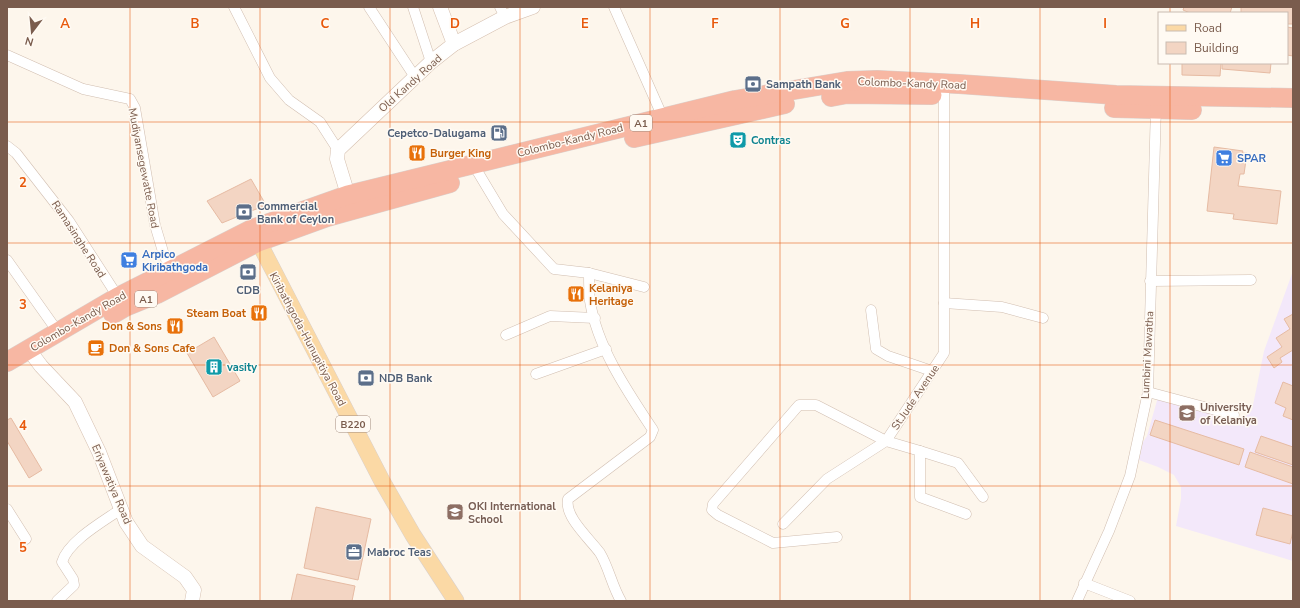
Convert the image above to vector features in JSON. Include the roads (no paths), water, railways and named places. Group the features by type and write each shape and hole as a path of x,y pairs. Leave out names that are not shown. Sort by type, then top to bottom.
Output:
{"highway":[{"name":"Colombo-Kandy Road","path":"7,374 58,332 118,297 171,269 348,195 475,170 665,124 735,100 848,82 878,80 943,89 1076,93 1156,103 1293,108"},
{"name":"Colombo-Kandy Road","path":"1156,103 1293,98"},
{"name":"Colombo-Kandy Road","path":"7,362 32,354 124,307 157,294 255,235 327,217 475,170"}],"main road":[{"name":"Kiribathgoda-Hunupitiya Road","path":"255,235 382,480 413,535 456,601"}],"street":[{"path":"234,7 270,78 289,100 320,122 338,150 337,159 348,195"},
{"path":"369,7 415,77"},
{"path":"413,7 431,62"},
{"path":"440,7 454,44"},
{"name":"Old Kandy Road","path":"338,150 431,62 454,44 503,12 533,7"},
{"path":"614,7 665,124"},
{"name":"Mudiyansegewatte Road","path":"7,56 83,89 130,98 135,108 154,225 164,255 171,269"},
{"name":"St.Jude Avenue","path":"837,537 773,543 718,515 712,510 713,504 799,405 816,405 886,441 944,353 943,89"},
{"name":"Lumbini Mawatha","path":"1077,601 1084,583 1110,531 1130,476 1148,392 1156,103"},
{"name":"Ramasinghe Road","path":"7,146 16,153 69,221 118,297"},
{"path":"475,170 503,214 554,269 588,273 644,287"},
{"path":"7,260 58,332"},
{"path":"588,273 590,301 599,336 629,395 653,430 650,437 568,500 566,506 570,514 600,554 621,601"},
{"path":"1150,281 1251,280"},
{"path":"944,303 1002,307 1043,318"},
{"path":"871,310 876,349 888,356 932,371"},
{"path":"506,335 550,316 595,318"},
{"path":"536,374 606,349"},
{"name":"Eriyawatiya Road","path":"32,354 75,402 99,452 126,522 142,546 185,577 194,590 192,601"},
{"path":"1148,392 1234,415"},
{"path":"783,524 827,479 886,441 958,464 983,497"},
{"path":"920,451 920,497 966,514"},
{"path":"7,509 26,539"},
{"path":"57,601 74,585 73,579 63,566 62,562 64,556 84,534 121,509"},
{"path":"1084,583 1130,601"}],"place":[{"name":"Sampath Bank","path":"753,84"},
{"name":"Cepetco-Dalugama","path":"499,133"},
{"name":"Contras","path":"738,140"},
{"name":"Burger King","path":"417,153"},
{"name":"SPAR","path":"1224,158"},
{"name":"Commercial Bank of Ceylon","path":"244,212"},
{"name":"Arpico Kiribathgoda","path":"129,260"},
{"name":"CDB","path":"248,272"},
{"name":"Kelaniya Heritage","path":"576,294"},
{"name":"Steam Boat","path":"259,313"},
{"name":"Don & Sons","path":"175,326"},
{"name":"Don & Sons Cafe","path":"96,348"},
{"name":"vasity","path":"214,367"},
{"name":"NDB Bank","path":"366,378"},
{"name":"University of Kelaniya","path":"1187,413"},
{"name":"OKI International School","path":"455,512"},
{"name":"Mabroc Teas","path":"354,552"}]}
